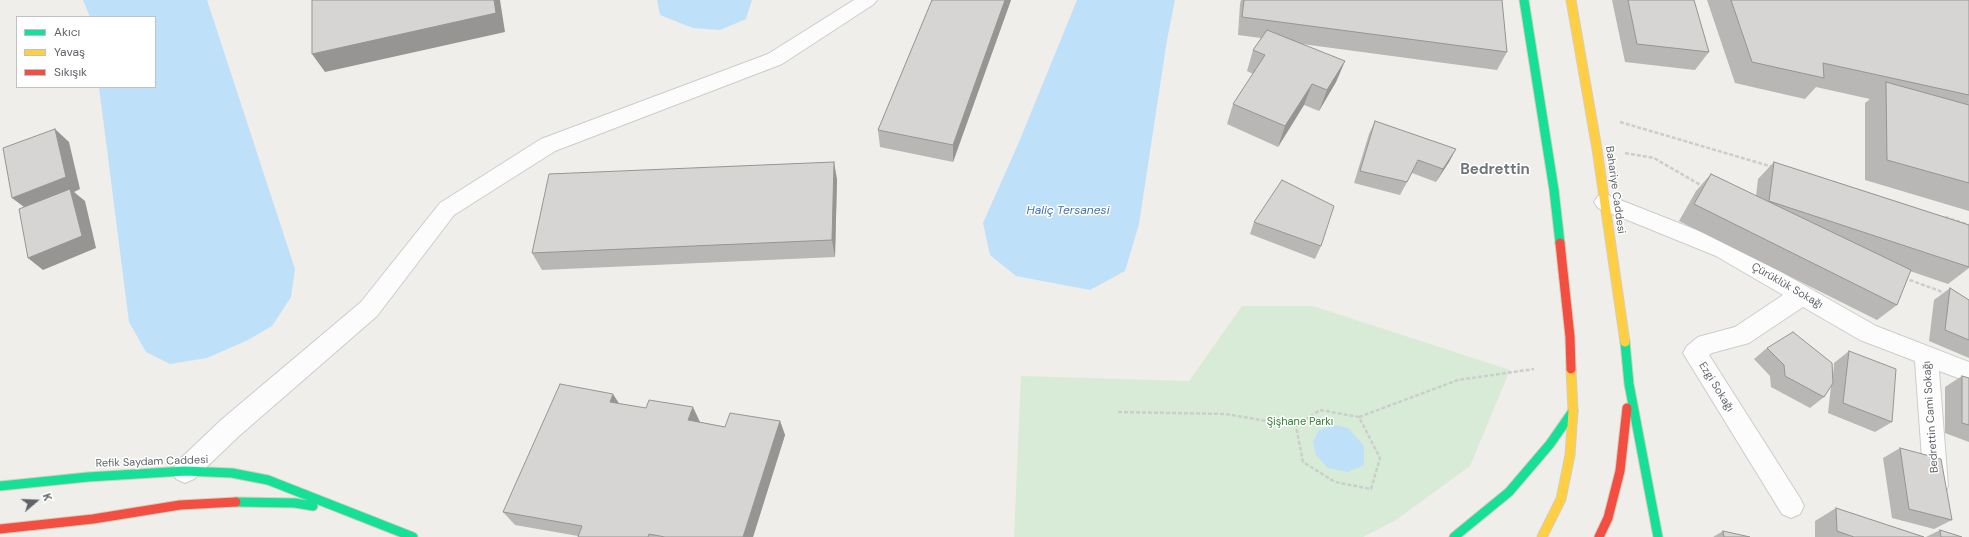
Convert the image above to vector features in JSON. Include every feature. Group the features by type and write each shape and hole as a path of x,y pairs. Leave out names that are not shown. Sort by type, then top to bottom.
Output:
{"main road":[{"path":"1524,0 1559,229 1570,337 1573,411 1570,455 1561,499 1542,537"},
{"name":"Bahariye Caddesi","path":"1572,0 1597,149 1621,309 1629,384"},
{"path":"1600,537 1608,518 1620,471 1629,384"},
{"path":"1629,384 1658,537"},
{"path":"1454,537 1510,492 1550,444 1573,411"},
{"name":"Refik Saydam Caddesi","path":"0,486 88,477 186,471 232,473 268,480 414,537"},
{"path":"0,529 93,519 180,506 237,502 295,503 355,514"}],"street":[{"path":"186,471 230,428 369,309 447,209 548,145 775,59 868,0"},
{"name":"Çürüklük Sokağı","path":"1605,202 1724,250 1868,333 1969,372"},
{"name":"Ezgi Sokağı","path":"1791,506 1695,353 1706,344 1741,336 1802,295"},
{"name":"Bedrettin Cami Sokağı","path":"1926,355 1937,503"}],"path":[{"path":"1591,114 1780,169"},
{"path":"1597,149 1654,158 1705,188"},
{"path":"1939,216 1969,225"},
{"path":"1898,275 1940,292 1945,296"},
{"path":"1118,412 1226,414 1296,426 1320,410 1359,417 1458,380 1534,368"},
{"path":"1296,426 1303,462 1335,482 1371,489 1380,458 1359,417"}],"green space":[{"name":"Şişhane Parkı","path":"1242,306 1313,306 1510,370 1470,466 1396,520 1363,537 1014,537 1021,376 1189,381"}],"water":[{"path":"83,0 207,0 295,269 291,297 272,326 248,340 207,358 170,364 146,352 129,322 99,88 156,88 156,16 90,16"},
{"path":"657,0 752,0 746,19 720,30 693,28 660,15"},
{"name":"Haliç Tersanesi","path":"1077,0 1175,0 1167,40 1139,224 1125,271 1090,290 1016,276 990,255 983,223 1019,142"},
{"path":"1335,425 1348,428 1364,446 1364,465 1348,472 1328,468 1316,455 1313,442 1319,430"}],"building":[{"path":"312,0 494,0 496,13 312,54"},
{"path":"932,0 1005,0 953,145 878,130"},
{"path":"1244,0 1502,0 1507,52 1242,17"},
{"path":"1628,0 1694,0 1709,52 1637,44"},
{"path":"1731,0 1969,0 1969,95 1823,63 1824,78 1752,62"},
{"path":"1267,30 1345,61 1327,90 1312,84 1285,126 1233,104 1265,55 1253,50"},
{"path":"1886,82 1969,105 1969,183 1887,160"},
{"path":"1375,121 1456,149 1443,169 1418,160 1407,182 1360,171"},
{"path":"55,129 66,177 12,198 3,148"},
{"path":"834,162 832,240 532,253 549,174"},
{"path":"1774,162 1969,225 1969,267 1769,201"},
{"path":"1711,174 1911,270 1897,305 1694,204"},
{"path":"1282,180 1334,206 1321,246 1254,222"},
{"path":"70,189 82,236 28,258 19,209"},
{"path":"1950,288 1969,300 1969,340 1945,330"},
{"path":"1793,332 1832,363 1833,383 1824,397 1785,376 1784,365 1767,348"},
{"path":"1849,351 1896,369 1892,422 1843,403"},
{"path":"1962,376 1969,378 1969,425 1962,423"},
{"path":"560,384 613,394 610,402 646,408 649,400 693,407 688,420 725,427 730,413 780,421 743,537 665,537 649,534 648,537 578,537 582,526 503,512"},
{"path":"1900,448 1941,459 1952,520 1909,509"},
{"path":"1836,508 1924,537 1854,537 1837,531"},
{"path":"1940,530 1962,537 1941,537"},
{"path":"1723,531 1750,537 1724,537"}],"traffic: fast":[{"path":"1524,0 1554,190 1560,243"},
{"path":"1625,342 1629,384 1658,537"},
{"path":"1454,537 1509,492 1550,444 1573,411"},
{"path":"0,486 88,477 185,471 232,473 268,480 413,537"},
{"path":"236,502 295,503 313,506"}],"traffic: slow":[{"path":"1571,0 1597,149 1625,342"},
{"path":"1542,537 1561,499 1570,455 1573,411 1571,369"}],"traffic: jam":[{"path":"1560,243 1570,337 1571,369"},
{"path":"1599,537 1608,518 1620,471 1627,408"},
{"path":"0,529 93,519 180,505 236,502"}],"district":[{"name":"Bedrettin","path":"1495,170"}]}
